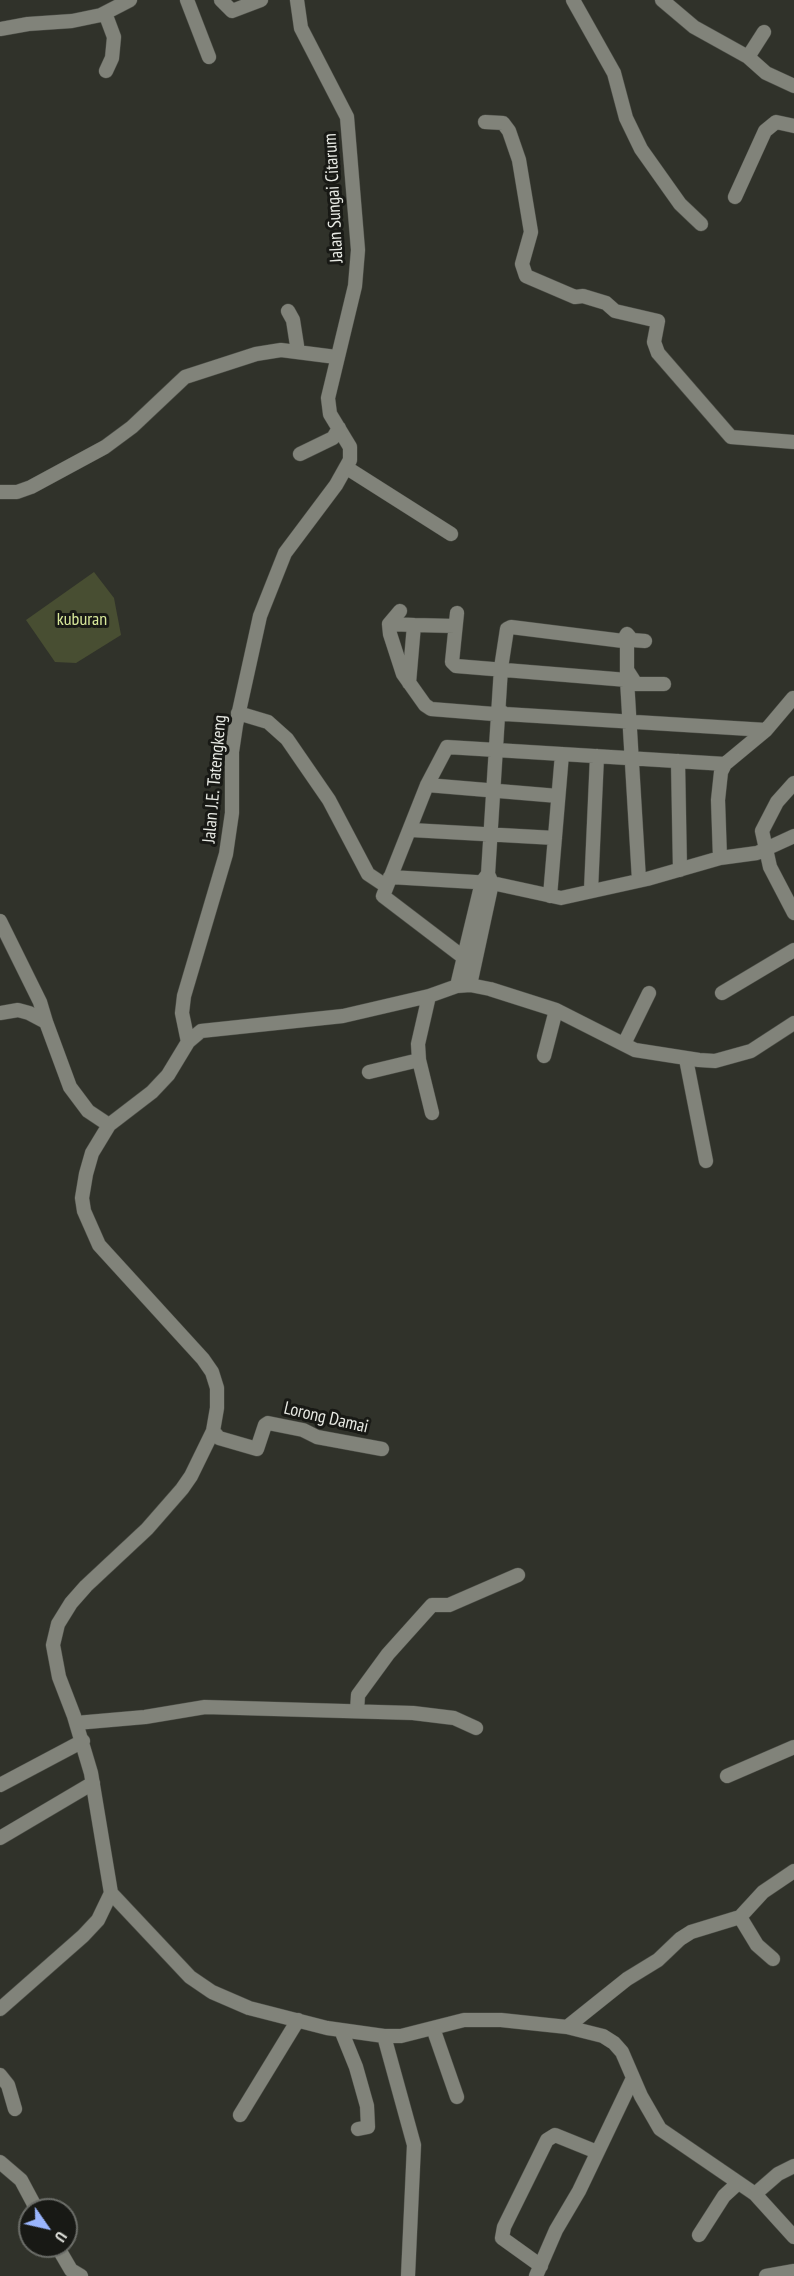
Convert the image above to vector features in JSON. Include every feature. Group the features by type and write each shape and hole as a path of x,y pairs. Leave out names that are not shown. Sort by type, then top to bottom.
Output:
{"street":[{"path":"0,29 28,24 72,21 105,13 130,0"},
{"path":"187,0 209,57"},
{"path":"221,0 232,11 261,0"},
{"name":"Jalan Sungai Citarum","path":"297,0 301,28 347,117 358,250 355,286 336,357 328,398 330,414 350,447 347,468"},
{"path":"573,0 614,73 626,118 640,149 680,204 701,224"},
{"path":"662,0 694,27 748,57 766,73 794,86"},
{"path":"105,13 114,37 112,58 106,71"},
{"path":"748,57 764,32"},
{"path":"485,122 503,123 509,131 519,160 531,232 522,264 526,276 574,297 583,296 606,303 615,311 658,321 654,342 658,353 731,437 794,442"},
{"path":"735,197 765,131 776,122 794,126"},
{"path":"288,311 293,320 298,352"},
{"path":"0,492 16,492 30,487 105,447 132,427 185,377 256,354 282,350 336,357"},
{"path":"300,454 333,438 339,428"},
{"path":"347,468 450,534"},
{"name":"Jalan J.E. Tatengkeng","path":"188,1042 182,1013 184,996 227,846 232,813 232,752 238,713 260,616 285,553 347,468"},
{"path":"389,624 400,611"},
{"path":"389,624 414,625 456,619 453,664 627,675 636,684 664,684"},
{"path":"389,624 398,663 409,683 431,709 494,714 499,710"},
{"path":"409,683 414,625"},
{"path":"464,986 488,880 493,834 501,668 506,633 511,627 623,641 627,634"},
{"path":"627,634 632,639 645,641"},
{"path":"627,634 629,720 639,880"},
{"path":"720,858 718,800 721,772 726,764 766,730 794,698"},
{"path":"499,710 505,714 622,723 629,720 766,730"},
{"path":"238,713 268,722 287,739 329,800 368,874 388,882 488,880 561,898 681,870 720,858 757,853 794,836"},
{"path":"463,957 383,896 427,785 447,747 726,764"},
{"path":"550,896 562,754"},
{"path":"591,890 597,756"},
{"path":"678,761 681,870"},
{"path":"794,783 767,818 762,831 764,849 778,886 794,913"},
{"path":"427,785 558,796"},
{"path":"411,830 555,838"},
{"path":"0,921 40,1002 70,1087 88,1111 109,1125"},
{"path":"464,986 463,957 476,929"},
{"path":"722,993 794,950"},
{"path":"0,2009 83,1936 105,1907 111,1893 93,1783 83,1742 58,1677 53,1645 58,1624 71,1603 86,1586 147,1529 175,1497 191,1476 213,1431 217,1388 212,1372 203,1359 99,1245 84,1211 82,1198 86,1173 92,1153 109,1125 152,1092 168,1075 188,1042 201,1031 211,1028 343,1016 464,986 490,989 556,1010 624,1044 651,1054 686,1059 716,1061 734,1057 759,1047 794,1023"},
{"path":"624,1044 648,993"},
{"path":"429,996 418,1044 419,1060 432,1113"},
{"path":"0,1013 18,1010 29,1012 46,1022"},
{"path":"544,1056 556,1010"},
{"path":"686,1059 706,1161"},
{"path":"369,1072 419,1060"},
{"name":"Lorong Damai","path":"213,1431 219,1438 254,1450 259,1448 265,1425 268,1423 303,1430 317,1437 382,1449"},
{"path":"357,1711 358,1695 388,1654 432,1605 449,1605 518,1575"},
{"path":"76,1723 145,1717 193,1707 357,1711 440,1716 454,1718 476,1728"},
{"path":"0,1785 83,1742"},
{"path":"727,1776 794,1747"},
{"path":"0,1838 93,1783"},
{"path":"567,2027 627,1979 658,1960 680,1938 691,1932 740,1917 763,1892 794,1871"},
{"path":"111,1893 190,1977 212,1992 249,2008 340,2030 384,2036 401,2036 464,2020 567,2027 603,2036 614,2043 628,2061 633,2078 660,2129 737,2184 755,2194 794,2237"},
{"path":"740,1917 757,1945 772,1959"},
{"path":"240,2115 298,2020"},
{"path":"433,2028 458,2097"},
{"path":"340,2030 356,2067 367,2106 368,2127 358,2129"},
{"path":"384,2036 414,2145 408,2276"},
{"path":"0,2074 8,2085 15,2109"},
{"path":"597,2152 555,2135 547,2140 504,2226 502,2238 538,2271 556,2230 579,2191 633,2078"},
{"path":"0,2162 21,2180 31,2198"},
{"path":"755,2194 778,2174 794,2166"},
{"path":"699,2235 724,2196 737,2184"},
{"path":"64,2258 71,2270 81,2276"},
{"path":"766,2276 794,2271"}],"green space":[{"name":"kuburan","path":"94,572 114,598 121,635 76,663 55,662 26,620"}]}
